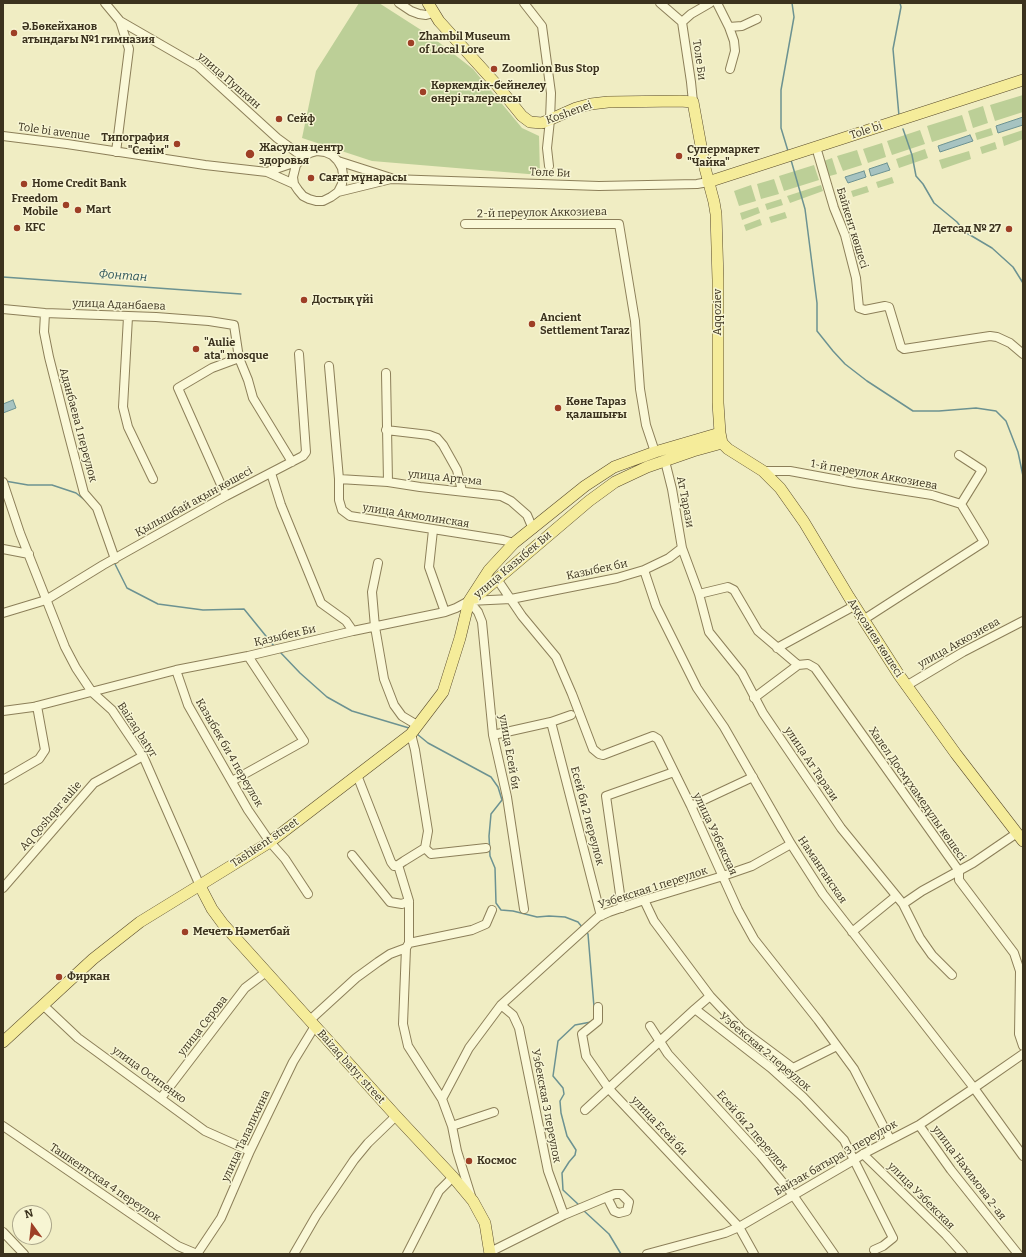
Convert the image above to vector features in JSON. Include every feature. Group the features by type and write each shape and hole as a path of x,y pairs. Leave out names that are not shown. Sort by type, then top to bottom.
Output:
{"main road":[{"name":"Koshenei","path":"428,3 433,13 526,120 535,123 542,123 576,108 608,102 693,102"},
{"name":"Tole bi","path":"708,182 1023,80"},
{"name":"Aqqoziev","path":"693,102 705,168 716,214 721,438"},
{"name":"улица Казыбек Би","path":"469,601 489,570 514,543 580,490 614,467 655,452 721,438"},
{"name":"улица Казыбек Би","path":"469,601 475,598 589,501 615,482 642,469 721,438"},
{"name":"Аққозиев көшесі","path":"721,438 728,449 763,471 780,488 804,522 854,606 906,686 1020,837"},
{"path":"580,490 589,501"},
{"name":"Tashkent street","path":"3,1042 93,959 140,922 270,842 414,729 443,692 460,638 469,601"},
{"name":"Baizaq batyr street","path":"200,886 212,909 223,924 473,1201 485,1223 490,1253"}],"street":[{"path":"106,3 120,21 129,49 116,152"},
{"path":"399,3 411,11 419,14 426,15 433,13"},
{"path":"524,3 542,26 551,93 547,148 549,166"},
{"path":"660,3 682,22 691,14 710,3"},
{"path":"717,3 734,40 735,51 730,69"},
{"path":"729,27 742,26 757,19"},
{"name":"улица Пушкин","path":"120,21 198,66 301,158"},
{"name":"Толе Би","path":"682,22 693,102"},
{"name":"Tole bi avenue","path":"3,136 267,172"},
{"name":"Байкент көшесі","path":"816,147 834,208 845,235 856,278 859,308 865,310 885,306 888,307 901,347 904,348 990,336 997,337 1010,343 1023,354"},
{"path":"317,151 332,155 342,168 343,175 342,184 338,192 323,201 316,201 303,196 294,184 267,172 317,151"},
{"path":"294,184 294,171 301,158"},
{"name":"Төле Би","path":"338,161 392,179"},
{"name":"Төле Би","path":"338,192 392,179 599,186 697,184 708,182"},
{"name":"2-й переулок Аккозиева","path":"466,224 619,224 635,321 641,396 646,425 655,452"},
{"name":"улица Аданбаева","path":"3,309 45,314 209,321 234,324 239,358"},
{"name":"Аданбаева 1 переулок","path":"45,314 44,332 49,357 84,493 97,508 115,558"},
{"path":"128,317 123,407 128,427 152,479"},
{"name":"Қылышбай ақын көшесі","path":"3,613 46,600 115,558 226,496 303,456 306,452 299,354"},
{"path":"226,496 178,388 212,368 239,358 248,380 253,398 292,462"},
{"name":"улица Акмолинская","path":"329,366 339,479 339,500 342,510 350,516 514,543"},
{"path":"386,373 388,482"},
{"path":"386,430 429,435 437,438 443,445 457,470 462,491"},
{"path":"863,620 984,542 961,504 982,470 959,455"},
{"name":"Ат Тарази","path":"665,461 672,489 682,548"},
{"name":"1-й переулок Аккозиева","path":"763,471 790,471 932,495 961,504"},
{"path":"271,473 284,512 321,603 346,621 353,631"},
{"name":"улица Артема","path":"339,479 388,482 501,496 511,501 527,515 533,528"},
{"name":"Baizaq batyr","path":"3,482 46,600 65,647 76,668 92,692 112,710 143,756 200,886"},
{"path":"433,530 429,567 445,612"},
{"name":"Казыбек би","path":"469,601 511,599 617,578 644,570 669,558 682,548"},
{"name":"улица Ат Тарази","path":"682,548 699,594 708,632 742,673 763,714 841,828 902,904 920,938 932,955 952,974"},
{"path":"3,549 29,554"},
{"path":"378,563 372,592 375,627 384,679 394,705 414,729 415,750 428,831 425,848"},
{"name":"Наманганская","path":"644,570 656,606 697,688 724,727 791,844 823,894 974,1088 1023,1156"},
{"path":"496,579 511,599"},
{"path":"699,594 728,587 734,590 758,631 798,666 754,698"},
{"name":"улица Узбекская","path":"511,599 522,616 556,657 593,749 599,754 603,755 653,736 658,739 691,806 738,910 754,939 838,1046 854,1069 890,1139"},
{"name":"Қазыбек Би","path":"92,692 176,670 248,656 353,631 445,612 469,601"},
{"name":"улица Есей би","path":"469,601 478,612 482,622 493,735 507,797 524,909"},
{"path":"777,648 854,606"},
{"name":"улица Аккозиева","path":"906,686 963,652 1023,621"},
{"path":"232,781 304,741 248,656"},
{"name":"Халел Досмұхамедұлы көшесі","path":"798,666 808,664 815,668 959,871 959,880 1014,953 1020,972 1019,1034 1023,1046"},
{"name":"Казыбек би 4 переулок","path":"176,670 188,705 248,810 270,842"},
{"path":"3,711 38,706 92,692"},
{"path":"3,780 39,759 45,750 38,706"},
{"path":"493,735 551,722 571,715"},
{"name":"Есей би 2 переулок","path":"551,722 601,916"},
{"name":"Aq Qoshqar aulie","path":"3,888 94,783 143,756"},
{"path":"622,908 606,796 674,772"},
{"path":"357,775 391,862 394,866 425,848"},
{"path":"691,806 753,777"},
{"path":"902,904 922,891 1020,837"},
{"path":"270,842 285,859 308,894"},
{"name":"Узбекская 1 переулок","path":"501,1005 580,933 601,916 644,900 752,866 791,844"},
{"path":"425,848 431,854 486,848"},
{"path":"352,855 390,902 402,904 409,901"},
{"path":"398,865 409,901 403,1024 408,1046 442,1099 452,1126 460,1160 473,1201"},
{"path":"852,932 896,896"},
{"name":"Узбекская 2 переулок","path":"644,900 654,921 710,996 742,1030 793,1068 838,1046"},
{"path":"407,945 472,930 486,924 492,910"},
{"name":"улица Талалихина","path":"197,1254 221,1218 250,1151 312,1023 356,978 390,954 407,945"},
{"name":"улица Серова","path":"161,1098 245,988 266,972"},
{"path":"585,1110 710,996"},
{"name":"улица Осипенко","path":"43,1005 78,1038 205,1131 250,1151"},
{"path":"442,1099 469,1048 501,1005"},
{"name":"Узбекская 3 переулок","path":"501,1005 513,1015 519,1028 548,1170 564,1215"},
{"name":"улица Есей би","path":"598,1007 598,1021 582,1034 586,1056 609,1089 739,1227 754,1254"},
{"name":"Узбекская 2 переулок","path":"695,1009 771,1068 803,1097 844,1140 893,1238 884,1246 874,1250"},
{"name":"Есей би 2 переулок","path":"650,1026 668,1054 761,1156 793,1195 834,1254"},
{"name":"Байзак батыра 3 переулок","path":"647,1254 725,1233 739,1227 863,1154 919,1124 1023,1054"},
{"path":"452,1126 494,1112"},
{"path":"294,1254 316,1216 354,1160 368,1142 396,1116"},
{"name":"улица Нахимова 2-ая","path":"919,1124 951,1170 1018,1254"},
{"name":"Ташкентская 4 переулок","path":"3,1126 178,1246 197,1254"},
{"name":"улица Узбекская","path":"863,1154 963,1254"},
{"path":"407,1254 439,1191 460,1160"},
{"path":"490,1253 564,1215 607,1197"},
{"path":"3,1232 24,1254"},
{"path":"3,1246 10,1240"}],"green space":[{"path":"359,3 379,3 432,37 473,69 522,128 539,136 540,175 372,161 302,138 316,71"},
{"path":"1023,95 1023,112 995,121 990,105"},
{"path":"983,106 988,123 973,128 968,111"},
{"path":"962,115 967,131 932,142 927,126"},
{"path":"991,128 993,135 977,140 975,133"},
{"path":"920,130 925,144 892,155 887,141"},
{"path":"1023,130 1023,139 1004,146 1002,137"},
{"path":"995,142 997,149 982,154 980,147"},
{"path":"882,143 886,157 868,163 863,149"},
{"path":"925,149 928,158 899,168 896,159"},
{"path":"857,150 862,165 843,171 837,156"},
{"path":"969,151 971,159 942,169 939,160"},
{"path":"832,158 837,174 826,177 821,162"},
{"path":"814,165 819,180 784,191 779,176"},
{"path":"892,177 894,183 878,188 876,182"},
{"path":"774,179 779,194 761,199 757,184"},
{"path":"751,185 756,201 739,206 734,191"},
{"path":"821,185 823,191 790,203 787,196"},
{"path":"867,186 869,192 853,197 851,191"},
{"path":"781,199 783,205 767,210 765,204"},
{"path":"758,207 760,213 742,220 740,213"},
{"path":"785,212 787,218 771,223 769,217"},
{"path":"760,219 762,225 746,231 744,225"}],"water":[{"path":"1023,117 1023,125 998,133 996,126"},
{"path":"970,135 973,141 940,152 938,146"},
{"path":"887,163 890,170 871,176 869,169"},
{"path":"864,171 866,177 848,183 845,177"},
{"path":"13,400 16,408 3,413 3,404"}],"waterway":[{"path":"788,151 781,128 781,90 794,17 792,3"},
{"path":"899,116 893,49 901,7 900,3"},
{"path":"903,129 912,155 916,176 923,184 934,203 957,222 965,232 992,248 1013,267 1023,283"},
{"path":"791,160 805,209 817,303 817,331 845,364 867,381 913,411 939,411 976,408 996,411 1006,421 1018,452 1023,476"},
{"name":"Фонтан","path":"3,277 241,294"},
{"path":"5,481 28,485 52,485 76,493 86,501"},
{"path":"114,562 127,588 158,604 203,610 244,609 274,646"},
{"path":"280,652 300,673 327,697 352,711 409,728"},
{"path":"417,734 428,743 491,777 498,787 502,800 491,814 489,836 490,856 495,868 496,903 501,910 513,911 537,917 565,917 578,922 582,927"},
{"path":"586,932 588,934 594,1007"},
{"path":"579,1205 563,1190 562,1173 575,1155 576,1150 567,1136 561,1113 560,1101 564,1094 563,1088 553,1076 558,1041 575,1025 591,1022"},
{"path":"583,1210 609,1234 621,1254"}],"place":[{"name":"Ә.Бөкейханов атындағы №1 гимназия","path":"14,33"},
{"name":"Zhambil Museum of Local Lore","path":"411,43"},
{"name":"Zoomlion Bus Stop","path":"494,69"},
{"name":"Көркемдік-бейнелеу өнері галереясы","path":"423,92"},
{"name":"Сейф","path":"279,119"},
{"name":"Типография \"Сенім\"","path":"177,144"},
{"name":"Жасулан центр здоровья","path":"250,154"},
{"name":"Супермаркет \"Чайка\"","path":"679,156"},
{"name":"Сағат мұнарасы","path":"311,178"},
{"name":"Home Credit Bank","path":"24,184"},
{"name":"Freedom Mobile","path":"66,205"},
{"name":"Mart","path":"78,210"},
{"name":"KFC","path":"17,228"},
{"name":"Детсад № 27","path":"1009,229"},
{"name":"Достық үйі","path":"304,300"},
{"name":"Ancient Settlement Taraz","path":"532,324"},
{"name":"\"Aulie ata\" mosque","path":"196,349"},
{"name":"Көне Тараз қалашығы","path":"558,408"},
{"name":"Мечеть Нәметбай","path":"185,932"},
{"name":"Фиркан","path":"59,977"},
{"name":"Космос","path":"469,1161"}]}
